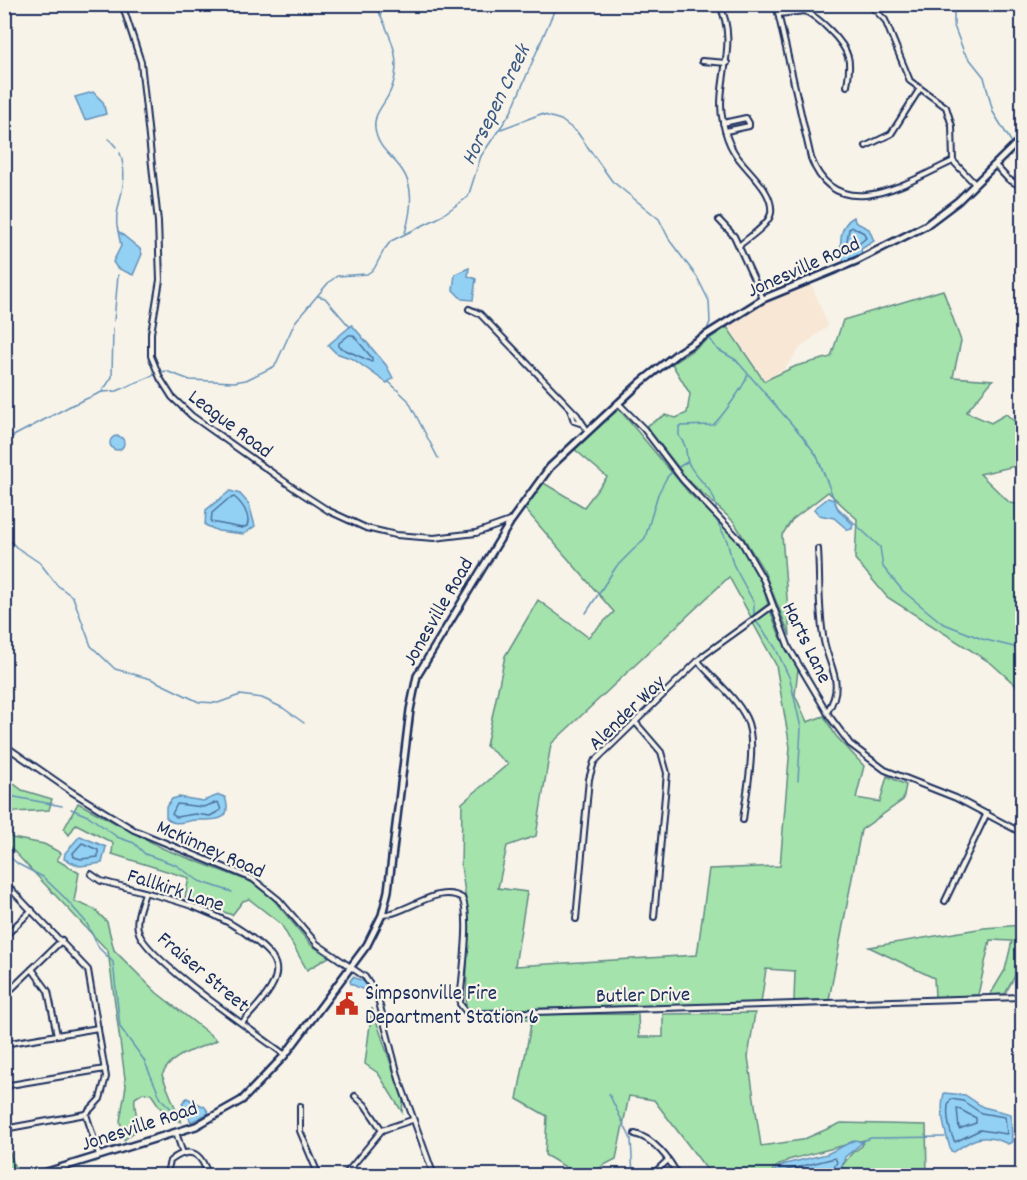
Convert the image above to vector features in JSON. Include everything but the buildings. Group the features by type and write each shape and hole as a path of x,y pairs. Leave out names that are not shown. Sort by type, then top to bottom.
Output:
{"street":[{"name":"League Road","path":"122,4 141,62 157,205 160,280 150,342 156,370 178,404 298,491 358,525 389,534 434,538 476,533 511,520"},
{"path":"719,4 726,25 727,63 722,105 723,123 733,151 771,203 771,215 768,221 740,245"},
{"path":"776,4 811,158 825,182 846,195 866,197 953,161"},
{"path":"869,4 885,20 905,74 920,90 941,103 950,114 953,161 975,184"},
{"path":"779,14 805,11 845,48 849,57 847,86"},
{"path":"702,61 727,63"},
{"path":"866,146 891,134 920,90"},
{"path":"723,123 746,118 749,123 749,126 741,129 726,131"},
{"name":"Jonesville Road","path":"33,1176 205,1123 238,1103 285,1055 351,966 372,937 382,915 388,891 410,711 417,676 511,520 550,467 659,366 763,299 856,261 915,232 946,212 1023,138"},
{"path":"994,165 1008,179 1023,188"},
{"path":"719,220 730,230 740,245 763,299"},
{"path":"469,309 480,314 571,412 577,415 588,430"},
{"name":"Harts Lane","path":"618,403 644,429 700,500 735,533 756,565 789,648 827,712 850,744 876,765 987,813 1023,832"},
{"path":"818,549 824,642 835,674 833,703 827,712"},
{"name":"Alender Way","path":"576,919 591,770 599,755 636,723 698,661 772,606"},
{"path":"698,661 741,710 749,727 750,746 744,820"},
{"path":"636,723 661,752 667,772 654,917"},
{"name":"McKinney Road","path":"4,745 72,792 134,830 253,879 279,900 316,944 351,966 368,980 377,995 412,1120 434,1176"},
{"path":"945,901 987,813"},
{"name":"Fallkirk Lane","path":"91,874 101,881 201,908 235,924 272,956 276,968 274,980 242,1023"},
{"path":"4,882 88,969 105,1070 105,1091 96,1105 86,1114 4,1129"},
{"name":"Fraiser Street","path":"145,893 137,923 141,938 173,970 285,1055"},
{"name":"Butler Drive","path":"382,915 397,913 435,897 451,895 462,898 466,908 460,1004 462,1010 468,1014 1023,997"},
{"path":"4,937 32,910"},
{"path":"4,996 62,940"},
{"path":"32,969 48,992 57,1035"},
{"path":"4,1044 98,1028"},
{"path":"4,1086 105,1070"},
{"path":"355,1096 365,1105 382,1130"},
{"path":"300,1106 300,1131 319,1176"},
{"path":"86,1114 99,1155"},
{"path":"344,1176 382,1130 412,1120"},
{"path":"176,1132 183,1154"},
{"path":"635,1134 647,1138 668,1160 678,1176"},
{"path":"166,1176 170,1161 183,1154 197,1154 204,1160 208,1176"},
{"path":"651,1176 668,1160"}],"shaded area":[{"path":"811,283 828,326 801,347 784,369 765,380 728,326 759,305"}],"green space":[{"path":"943,290 961,341 953,377 993,380 966,412 991,423 1006,414 1020,426 1016,466 980,474 1010,503 1022,505 1022,691 991,663 887,597 855,559 857,519 828,492 792,520 782,535 790,636 764,571 734,522 688,480 646,426 665,415 676,418 687,413 690,394 672,364 727,327 764,381 796,366 831,357 843,320"},
{"path":"618,408 689,493 736,538 762,584 768,604 751,617 729,577 551,744 536,836 507,846 498,888 527,892 515,966 697,955 709,869 780,866 790,747 776,665 753,623 770,610 779,634 798,669 795,695 807,722 824,716 836,736 864,766 856,798 880,802 887,776 906,785 903,800 861,830 829,1000 794,1001 795,971 766,969 761,1003 466,1010 468,913 461,866 462,803 508,764 486,746 505,656 538,600 588,637 614,612 524,508 542,482 584,507 607,477 573,448"},
{"path":"5,777 22,790 52,799 49,810 15,812 5,819"},
{"path":"78,803 164,849 251,882 273,899 311,945 329,957 307,970 281,924 249,899 243,901 232,915 185,897 189,878 112,854 113,843 76,824 69,835 64,829"},
{"path":"4,827 12,838 44,844 61,853 57,860 79,873 74,901 94,909 107,922 114,950 157,993 217,1040 172,1061 162,1075 181,1122 165,1115 151,1094 143,1093 135,1098 138,1129 124,1140 120,1121 126,1086 108,951 5,842"},
{"path":"1022,925 1022,963 1005,994 990,995 1005,970 1012,941 990,940 978,995 935,997 934,978 869,947 984,928"},
{"path":"372,1008 403,1100 402,1112 378,1073 365,1064"},
{"path":"755,1013 748,1057 761,1146 802,1140 841,1123 926,1125 927,1175 873,1176 853,1172 852,1175 835,1175 852,1153 862,1146 864,1140 788,1160 773,1169 772,1175 711,1175 654,1100 629,1096 616,1159 602,1166 594,1175 579,1175 545,1155 547,1116 517,1099 532,1019 470,1019 470,1015 638,1014 639,1037 663,1037 663,1014"},
{"path":"10,1153 16,1171 5,1174 5,1154"}],"water":[{"path":"93,92 103,102 106,114 85,120 75,97"},
{"path":"854,217 855,222 869,229 874,241 861,249 862,254 844,261 841,249 842,231"},
{"path":"118,231 140,249 142,254 133,275 117,268 113,262 121,246"},
{"path":"469,268 468,276 476,279 473,300 462,299 453,290 455,274"},
{"path":"352,325 386,365 393,378 387,383 353,359 336,353 328,345"},
{"path":"117,436 122,438 124,443 122,448 117,450 112,448 110,443 112,438"},
{"path":"230,491 240,494 249,504 255,526 244,534 218,531 205,525 206,510"},
{"path":"828,498 834,500 839,511 853,524 852,529 848,530 834,518 819,515 814,509"},
{"path":"219,795 225,797 227,805 227,812 220,818 176,823 166,817 166,807 172,799 179,797 203,801"},
{"path":"80,836 106,847 102,863 80,866 64,859 65,853"},
{"path":"353,977 365,982 370,993 351,984"},
{"path":"944,1093 965,1095 983,1107 1011,1114 1012,1142 1008,1144 993,1138 980,1138 954,1152 951,1151 942,1115"},
{"path":"187,1098 205,1107 209,1113 191,1122 182,1103"},
{"path":"855,1140 863,1142 845,1157 842,1166 833,1175 776,1174 775,1170 785,1164 827,1154"}],"waterway":[{"path":"375,4 386,27 396,60 393,84 377,115 375,129 379,142 402,170 409,185 410,209 405,233"},
{"name":"Horsepen Creek","path":"4,441 102,392 117,391 166,371 190,380 234,382 246,380 275,366 295,322 329,282 337,276 367,274 374,269 391,241 438,218 468,197 481,156 511,112 557,4"},
{"path":"954,4 954,26 964,52 984,77 993,112 1012,143"},
{"path":"501,129 541,114 561,120 577,132 612,181 659,219 670,241 697,277 709,301 710,322 706,332"},
{"path":"109,139 116,147"},
{"path":"1018,146 1022,149"},
{"path":"118,231 117,214 124,177 120,153"},
{"path":"114,321 118,275"},
{"path":"318,296 325,298 350,327"},
{"path":"102,392 112,377 113,328"},
{"path":"708,336 717,349 736,360 803,437 817,456 837,507 880,547 883,567 903,591 942,623 982,639 1014,647 1022,656"},
{"path":"716,510 713,497 688,462 685,445 679,436 679,426 713,425 738,393 747,375"},
{"path":"389,382 408,400 438,458"},
{"path":"677,468 687,462"},
{"path":"586,613 616,567 645,538 658,494 672,472"},
{"path":"715,517 727,541 733,564 754,603 754,615"},
{"path":"4,534 16,547 40,563 57,585 73,597 91,646 115,669 151,679 199,702 218,703 240,695 262,698 283,708 304,723"},
{"path":"756,621 775,647 790,679 801,728 798,781"},
{"path":"4,792 15,797 62,806"},
{"path":"71,809 90,817 117,837 134,843 145,854 176,865 199,881 232,892"},
{"path":"4,852 18,864 43,877 86,922 99,948 113,962 120,1027 144,1060 161,1099 178,1115 187,1115"},
{"path":"609,1094 631,1139 633,1176"},
{"path":"860,1142 871,1138 945,1137"}],"place":[{"name":"Simpsonville Fire Department Station 6","path":"347,1004"}]}
